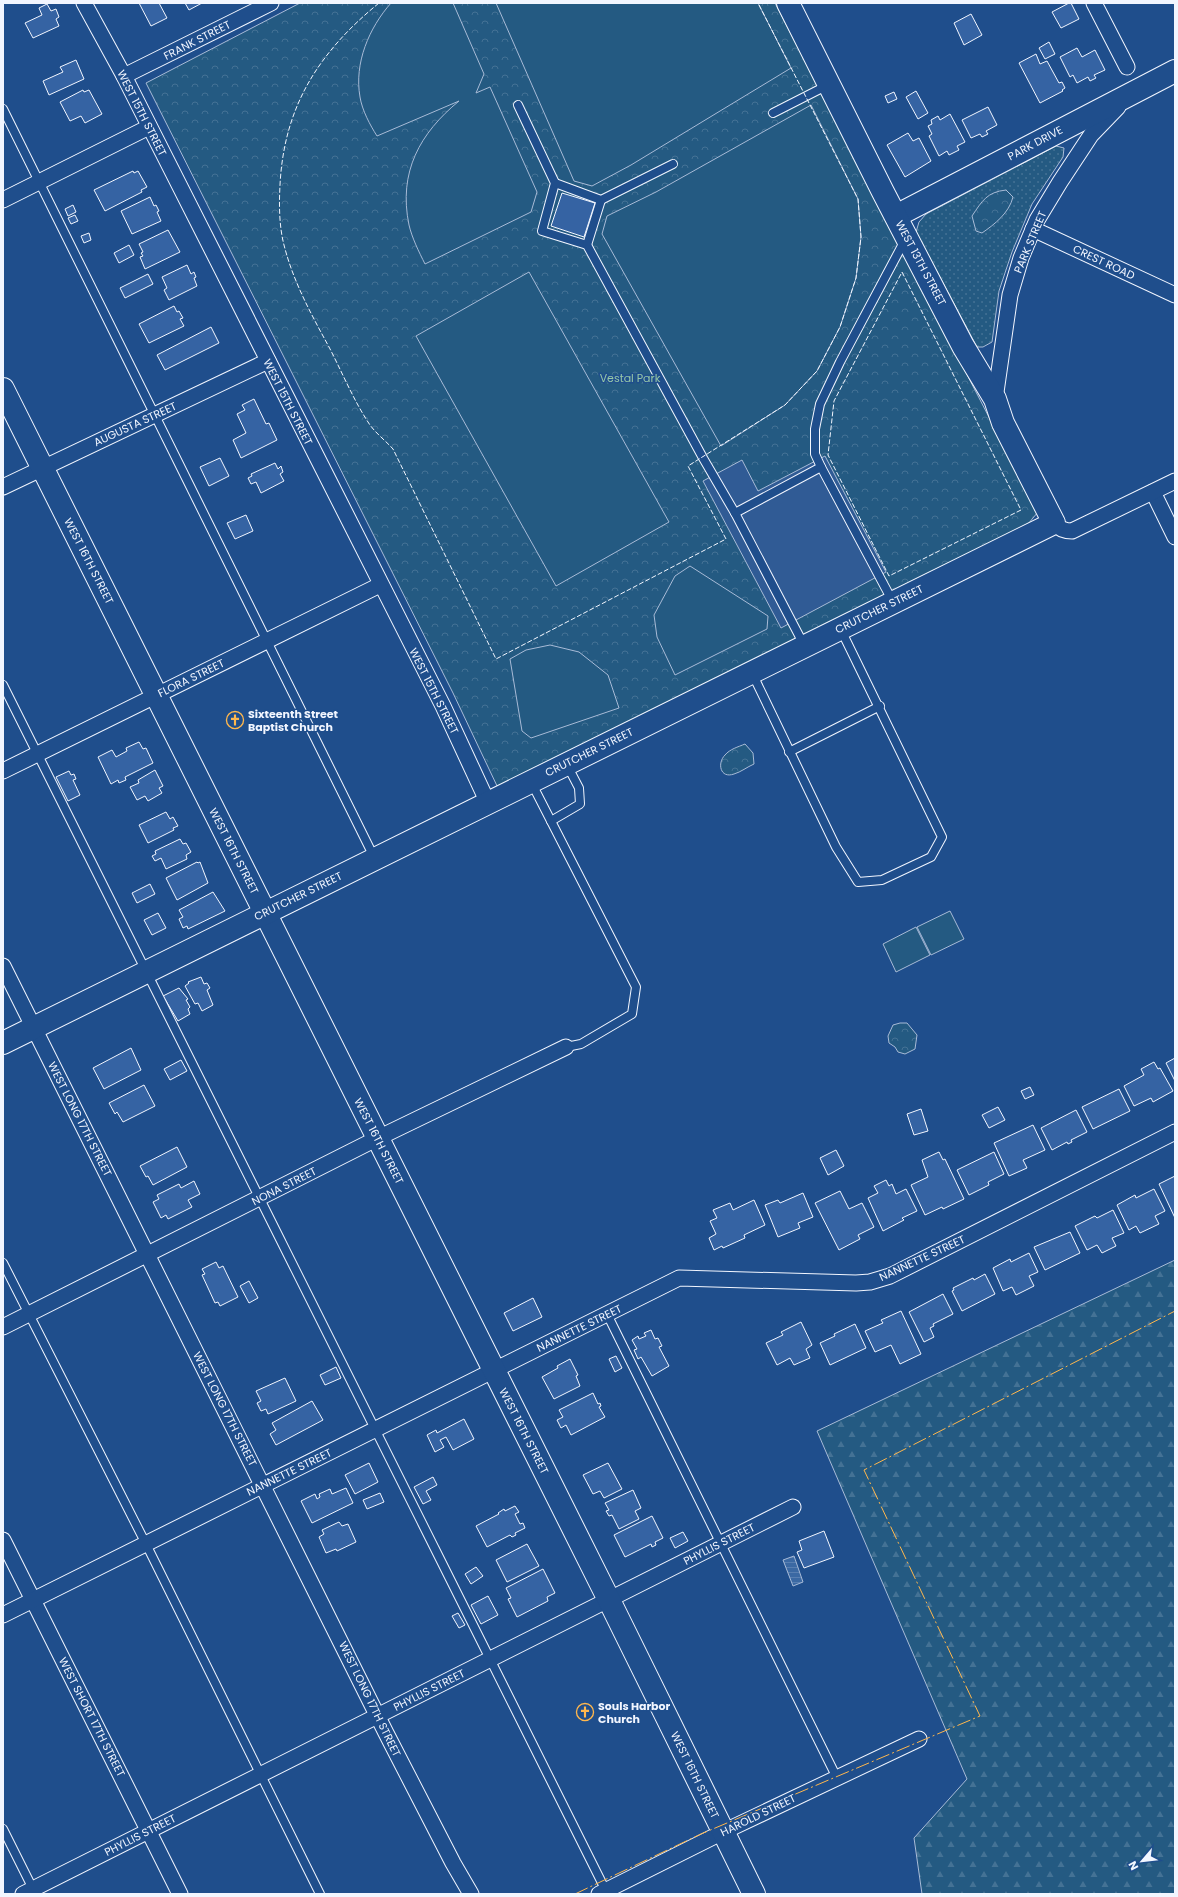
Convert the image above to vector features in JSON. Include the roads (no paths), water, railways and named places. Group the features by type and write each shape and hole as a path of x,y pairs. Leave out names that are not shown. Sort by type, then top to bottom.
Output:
{"street":[{"name":"WEST 15TH STREET","path":"84,3 124,76 443,706 488,802"},
{"name":"FRANK STREET","path":"124,76 271,3"},
{"path":"1094,3 1126,67"},
{"name":"WEST 13TH STREET","path":"791,4 828,85 963,346 995,399 1003,423 1054,523"},
{"name":"PARK DRIVE","path":"896,216 1175,70"},
{"name":"PARK STREET","path":"995,399 1010,296 1021,258 1034,229 1060,182 1092,135 1104,119 1135,91"},
{"path":"3,200 149,127"},
{"name":"CREST ROAD","path":"1034,229 1175,295"},
{"name":"AUGUSTA STREET","path":"3,487 42,467 154,416 268,361"},
{"name":"WEST 16TH STREET","path":"3,389 609,1600 754,1894"},
{"path":"1054,523 1062,529 1072,531 1175,481"},
{"path":"1153,492 1175,537"},
{"name":"CRUTCHER STREET","path":"3,1043 265,912 1054,523"},
{"name":"FLORA STREET","path":"3,771 380,584"},
{"name":"WEST LONG 17TH STREET","path":"3,966 378,1716 453,1863 471,1894"},
{"name":"NONA STREET","path":"3,1327 378,1138 566,1047"},
{"name":"NANNETTE STREET","path":"3,1614 679,1278 856,1283 870,1282 890,1276 1175,1132"},
{"name":"PHYLLIS STREET","path":"30,1892 148,1831 793,1507"},
{"name":"WEST SHORT 17TH STREET","path":"3,1540 180,1894"},
{"name":"HAROLD STREET","path":"603,1892 723,1832 919,1739"}],"lane":[{"path":"774,113 828,85"},
{"path":"518,105 555,183 542,231 587,246 699,451 735,513 804,646"},
{"path":"3,109 154,416 375,858"},
{"path":"587,246 601,200 673,164"},
{"path":"555,183 601,200"},
{"path":"893,602 815,454 815,429 820,404 907,236"},
{"path":"735,513 821,467"},
{"path":"751,672 836,847 858,882 882,880 931,857 942,837 841,628"},
{"path":"3,685 491,1659 603,1892"},
{"path":"790,752 880,706"},
{"path":"550,821 580,804 578,788 566,764"},
{"path":"530,781 636,987 632,1014 581,1044 566,1047"},
{"path":"3,1263 146,1544 320,1894"},
{"path":"607,1314 837,1778"},
{"path":"3,1829 30,1892"}],"place":[{"name":"Sixteenth Street Baptist Church","path":"235,720"},
{"name":"Souls Harbor Church","path":"585,1712"}],"park label":[{"name":"Vestal Park","path":"630,378"}]}
